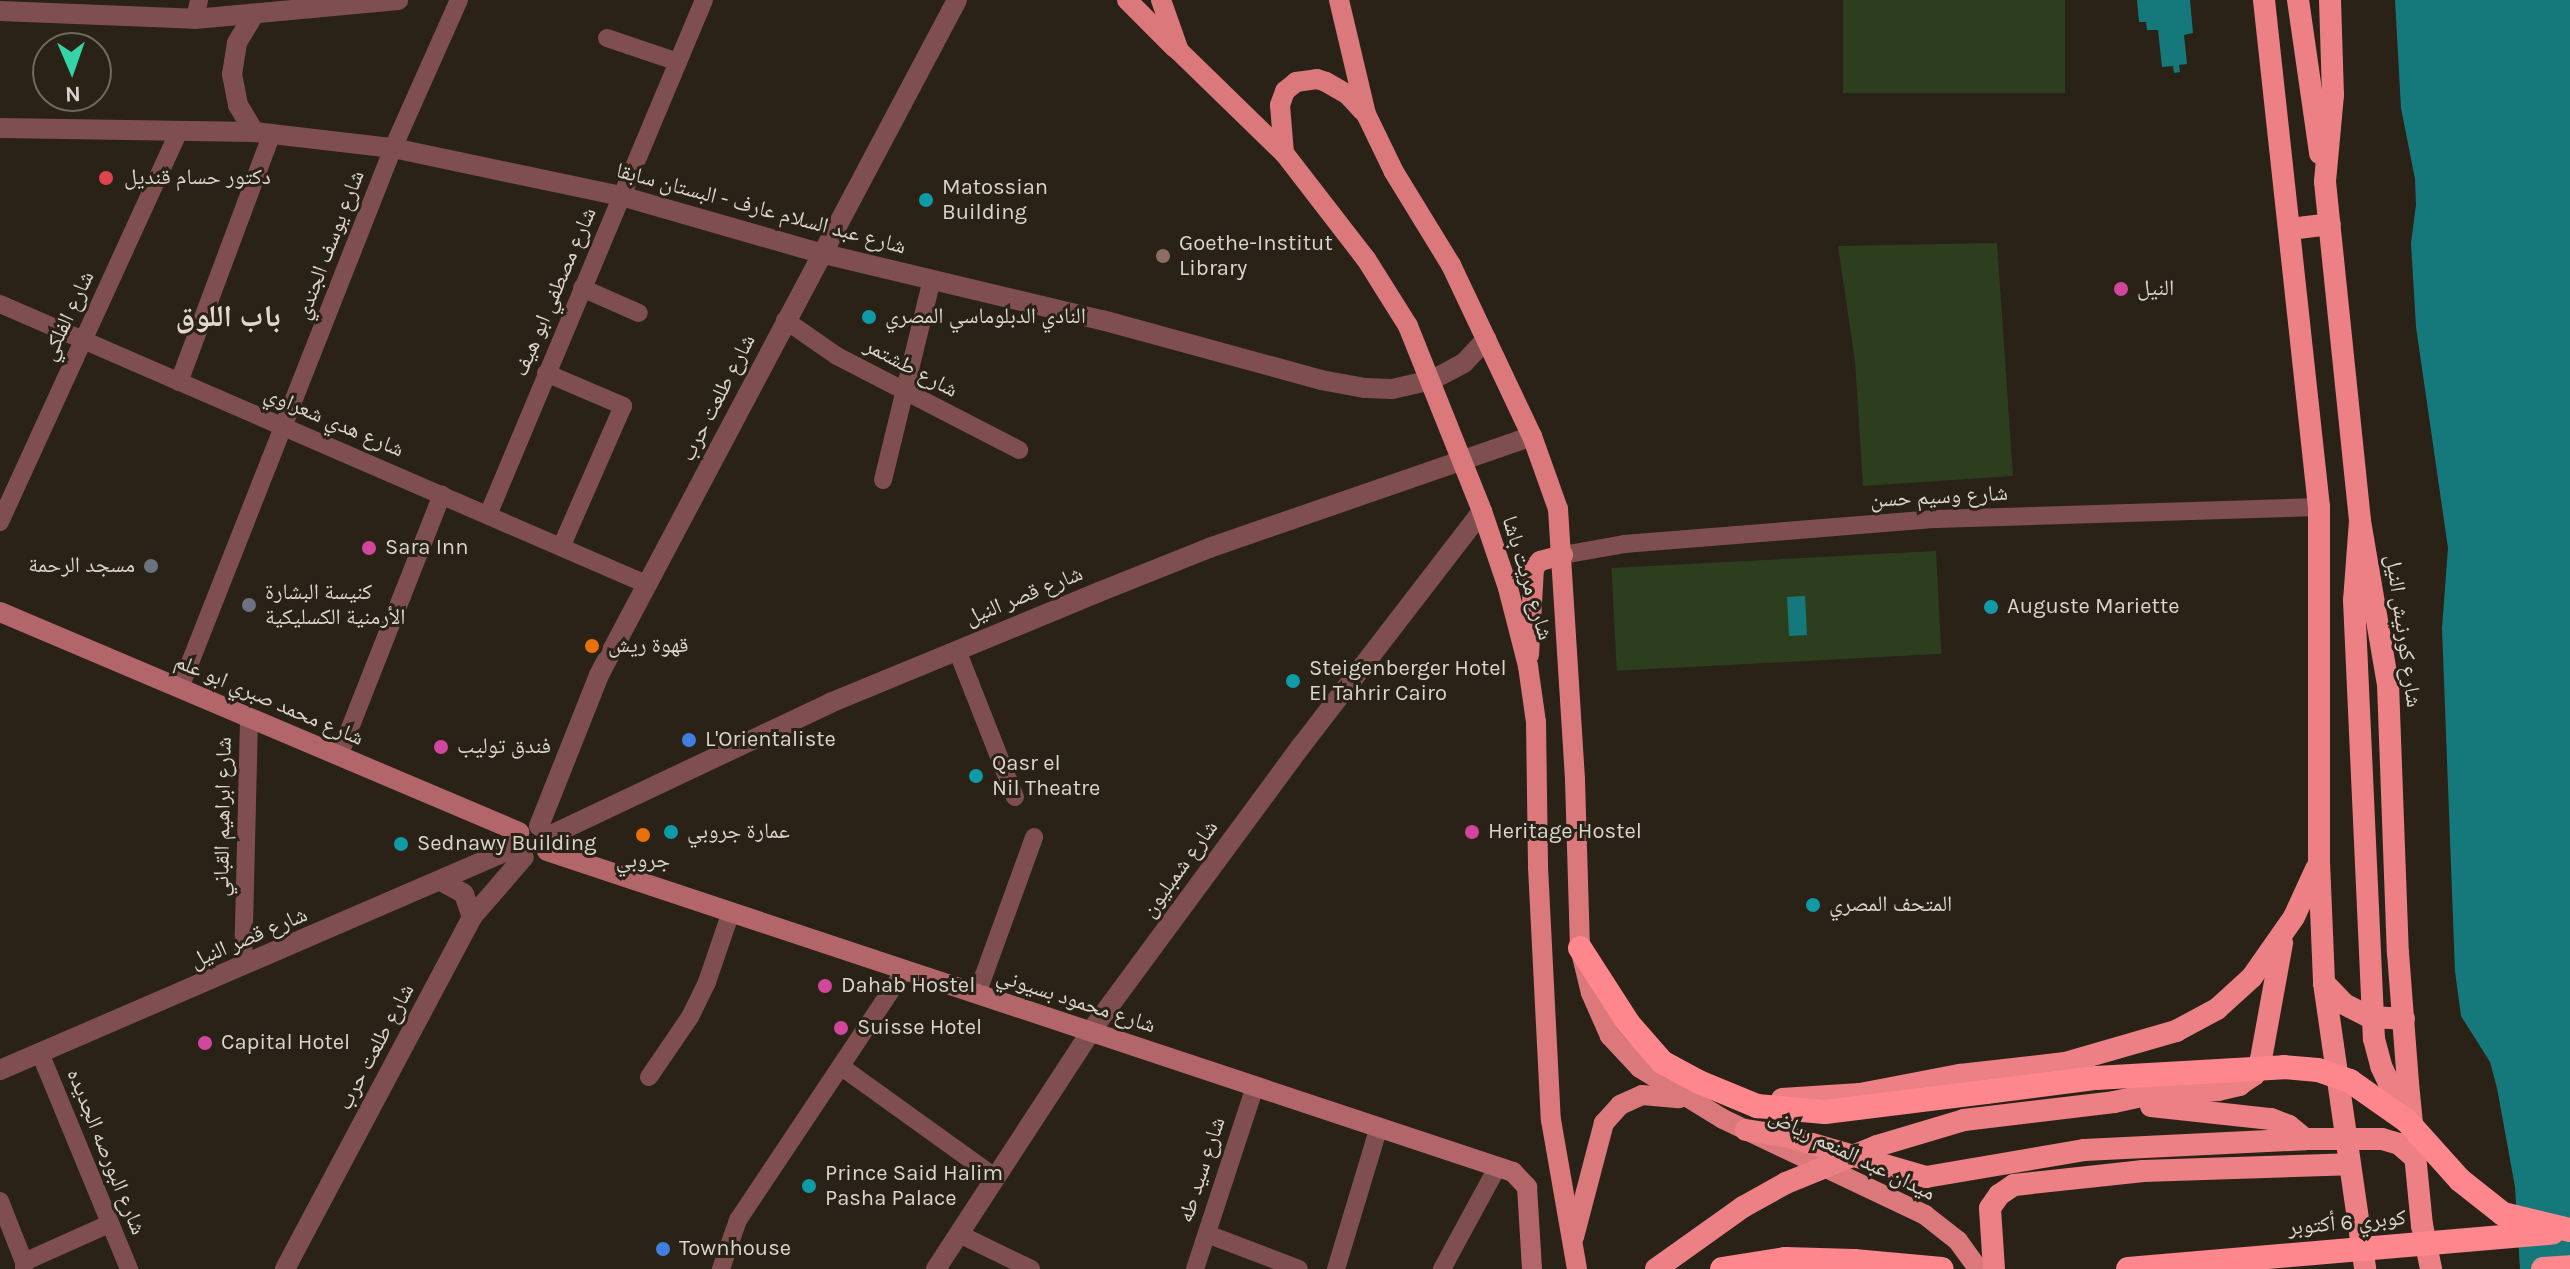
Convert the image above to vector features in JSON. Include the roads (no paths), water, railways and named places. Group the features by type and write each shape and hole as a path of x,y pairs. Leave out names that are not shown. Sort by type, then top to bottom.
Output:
{"highway":[{"path":"2264,0 2319,507 2319,862 2324,983 2365,1269"},
{"path":"2298,0 2325,182"},
{"name":"شارع كورنيش النيل","path":"2330,0 2333,95 2325,182 2360,521 2388,684 2404,1019 2415,1158 2431,1269"},
{"path":"2290,229 2330,224"},
{"path":"2360,521 2354,600 2374,1039 2381,1066 2407,1121"},
{"path":"1737,1098 1795,1099 1860,1094 1960,1075 2065,1063 2150,1041 2217,1009 2252,977 2283,933 2319,862"},
{"path":"1656,1269 1754,1201 1786,1183 1877,1146 1964,1120 2239,1085 2254,1075 2267,1031 2283,933"},
{"path":"1580,948 1629,1024 1662,1062 1757,1106 1825,1112 2096,1078 2284,1067 2318,1070 2350,1081 2407,1121 2460,1180 2503,1214 2570,1230"},
{"path":"2324,983 2344,1004 2370,1017 2404,1019"},
{"path":"2114,1102 2271,1119 2289,1126 2305,1139"},
{"path":"1746,1130 1799,1139 1926,1177 2084,1150 2305,1139 2382,1139 2399,1144 2415,1158"},
{"path":"1994,1269 1990,1208 1999,1195 2014,1185 2158,1170 2349,1164"},
{"name":"كوبري 6 أكتوبر","path":"2128,1269 2570,1230"},
{"path":"1722,1269 1785,1259 1942,1269"},
{"path":"2543,1269 2570,1267"}],"main road":[{"path":"1127,0 1179,51"},
{"name":"شارع مريت باشا","path":"1161,0 1179,51 1284,153 1376,273 1408,326 1432,380 1508,588 1528,666 1536,722 1551,1120 1577,1269"},
{"name":"شارع مريت باشا","path":"1339,0 1366,114 1394,172 1451,265 1532,436 1558,509 1563,555 1580,948 1591,993 1610,1036 1640,1068 1691,1101"},
{"path":"1284,153 1280,105 1285,91 1296,82 1317,79 1338,88 1366,114"},
{"path":"1528,666 1534,568 1540,561 1563,555"},
{"name":"شارع محمد صبري ابو علم","path":"0,612 249,717 532,842"},
{"name":"شارع محمود بسيوني","path":"532,842 731,912 1498,1166"},
{"path":"1568,1269 1604,1123 1620,1105 1642,1095 1667,1094 1691,1101"},
{"name":"ميدان عبد المنعم رياض","path":"1691,1101 1925,1215 1958,1241 1978,1269"},
{"path":"1498,1166 1513,1172 1527,1187 1532,1269"}],"street":[{"path":"7,8 197,10 253,16 398,0"},
{"name":"شارع يوسف الجندي","path":"180,688 393,148 459,0"},
{"name":"شارع مصطفي ابو هيف","path":"488,515 704,0"},
{"name":"شارع طلعت حرب","path":"285,1269 472,917 532,842 599,675 820,253 957,0"},
{"path":"179,382 263,132 238,105 232,74 237,43 253,16"},
{"path":"607,38 678,62"},
{"name":"شارع عبد السلام عارف - البستان سابقا","path":"0,128 263,132 393,148 621,196 820,253 1102,320 1321,380 1392,389 1432,380 1464,363 1486,339"},
{"name":"شارع الفلكي","path":"0,522 179,131"},
{"path":"883,480 932,279"},
{"path":"582,288 639,313"},
{"name":"شارع هدي شعراوي","path":"0,304 648,585"},
{"name":"شارع طشتمر","path":"785,320 837,356 1019,450"},
{"path":"546,373 623,406 561,547"},
{"name":"شارع قصر النيل","path":"0,1070 532,842 830,703 957,650 1209,548 1532,436"},
{"path":"339,756 442,495"},
{"name":"شارع وسيم حسن","path":"1563,555 1624,544 1936,519 2319,507"},
{"name":"شارع شمبليون","path":"936,1269 1091,1031 1302,745 1482,511"},
{"path":"957,650 1015,797"},
{"name":"شارع ابراهيم القباني","path":"243,966 249,717"},
{"path":"977,994 1034,837"},
{"path":"441,881 464,894 472,917"},
{"path":"649,1077 690,1017 707,982 731,912"},
{"path":"726,1266 738,1220 843,1068 905,970"},
{"name":"شارع البورصه الجديده","path":"40,1053 129,1269"},
{"path":"843,1068 996,1178"},
{"name":"شارع سيد طه","path":"1195,1269 1255,1086"},
{"path":"1336,1269 1379,1127"},
{"path":"1442,1269 1498,1166"},
{"path":"0,1201 24,1265 109,1224"},
{"path":"959,1234 1031,1269"},
{"path":"1207,1234 1299,1269"}],"water":[{"path":"2137,0 2190,0 2193,33 2184,35 2187,64 2179,65 2180,72 2174,73 2173,66 2162,67 2158,30 2147,30 2146,22 2139,22"},
{"path":"2395,0 2570,0 2570,1269 2520,1269 2515,1187 2497,1088 2490,1062 2461,1016 2455,971 2442,628 2448,548 2416,327 2411,243 2416,205 2415,179 2401,108"},
{"path":"1805,596 1807,635 1789,636 1787,597"}],"place":[{"name":"دكتور حسام قنديل","path":"106,178"},
{"name":"Matossian Building","path":"926,200"},
{"name":"Goethe-Institut Library","path":"1163,256"},
{"name":"النيل","path":"2121,289"},
{"name":"النادي الدبلوماسي المصري","path":"869,317"},
{"name":"Sara Inn","path":"369,548"},
{"name":"مسجد الرحمة","path":"151,566"},
{"name":"كنيسة البشارة الأرمنية الكسليكية","path":"249,605"},
{"name":"Auguste Mariette","path":"1991,607"},
{"name":"قهوة ريش","path":"592,646"},
{"name":"Steigenberger Hotel El Tahrir Cairo","path":"1293,681"},
{"name":"L'Orientaliste","path":"689,740"},
{"name":"فندق توليب","path":"441,747"},
{"name":"Qasr el Nil Theatre","path":"976,776"},
{"name":"عمارة جروبي","path":"671,832"},
{"name":"Heritage Hostel","path":"1472,832"},
{"name":"جروبي","path":"643,835"},
{"name":"Sednawy Building","path":"401,844"},
{"name":"المتحف المصري","path":"1813,905"},
{"name":"Dahab Hostel","path":"825,986"},
{"name":"Suisse Hotel","path":"841,1028"},
{"name":"Capital Hotel","path":"205,1043"},
{"name":"Prince Said Halim Pasha Palace","path":"809,1186"},
{"name":"Townhouse","path":"663,1249"}],"district":[{"name":"باب اللوق","path":"228,316"}]}
